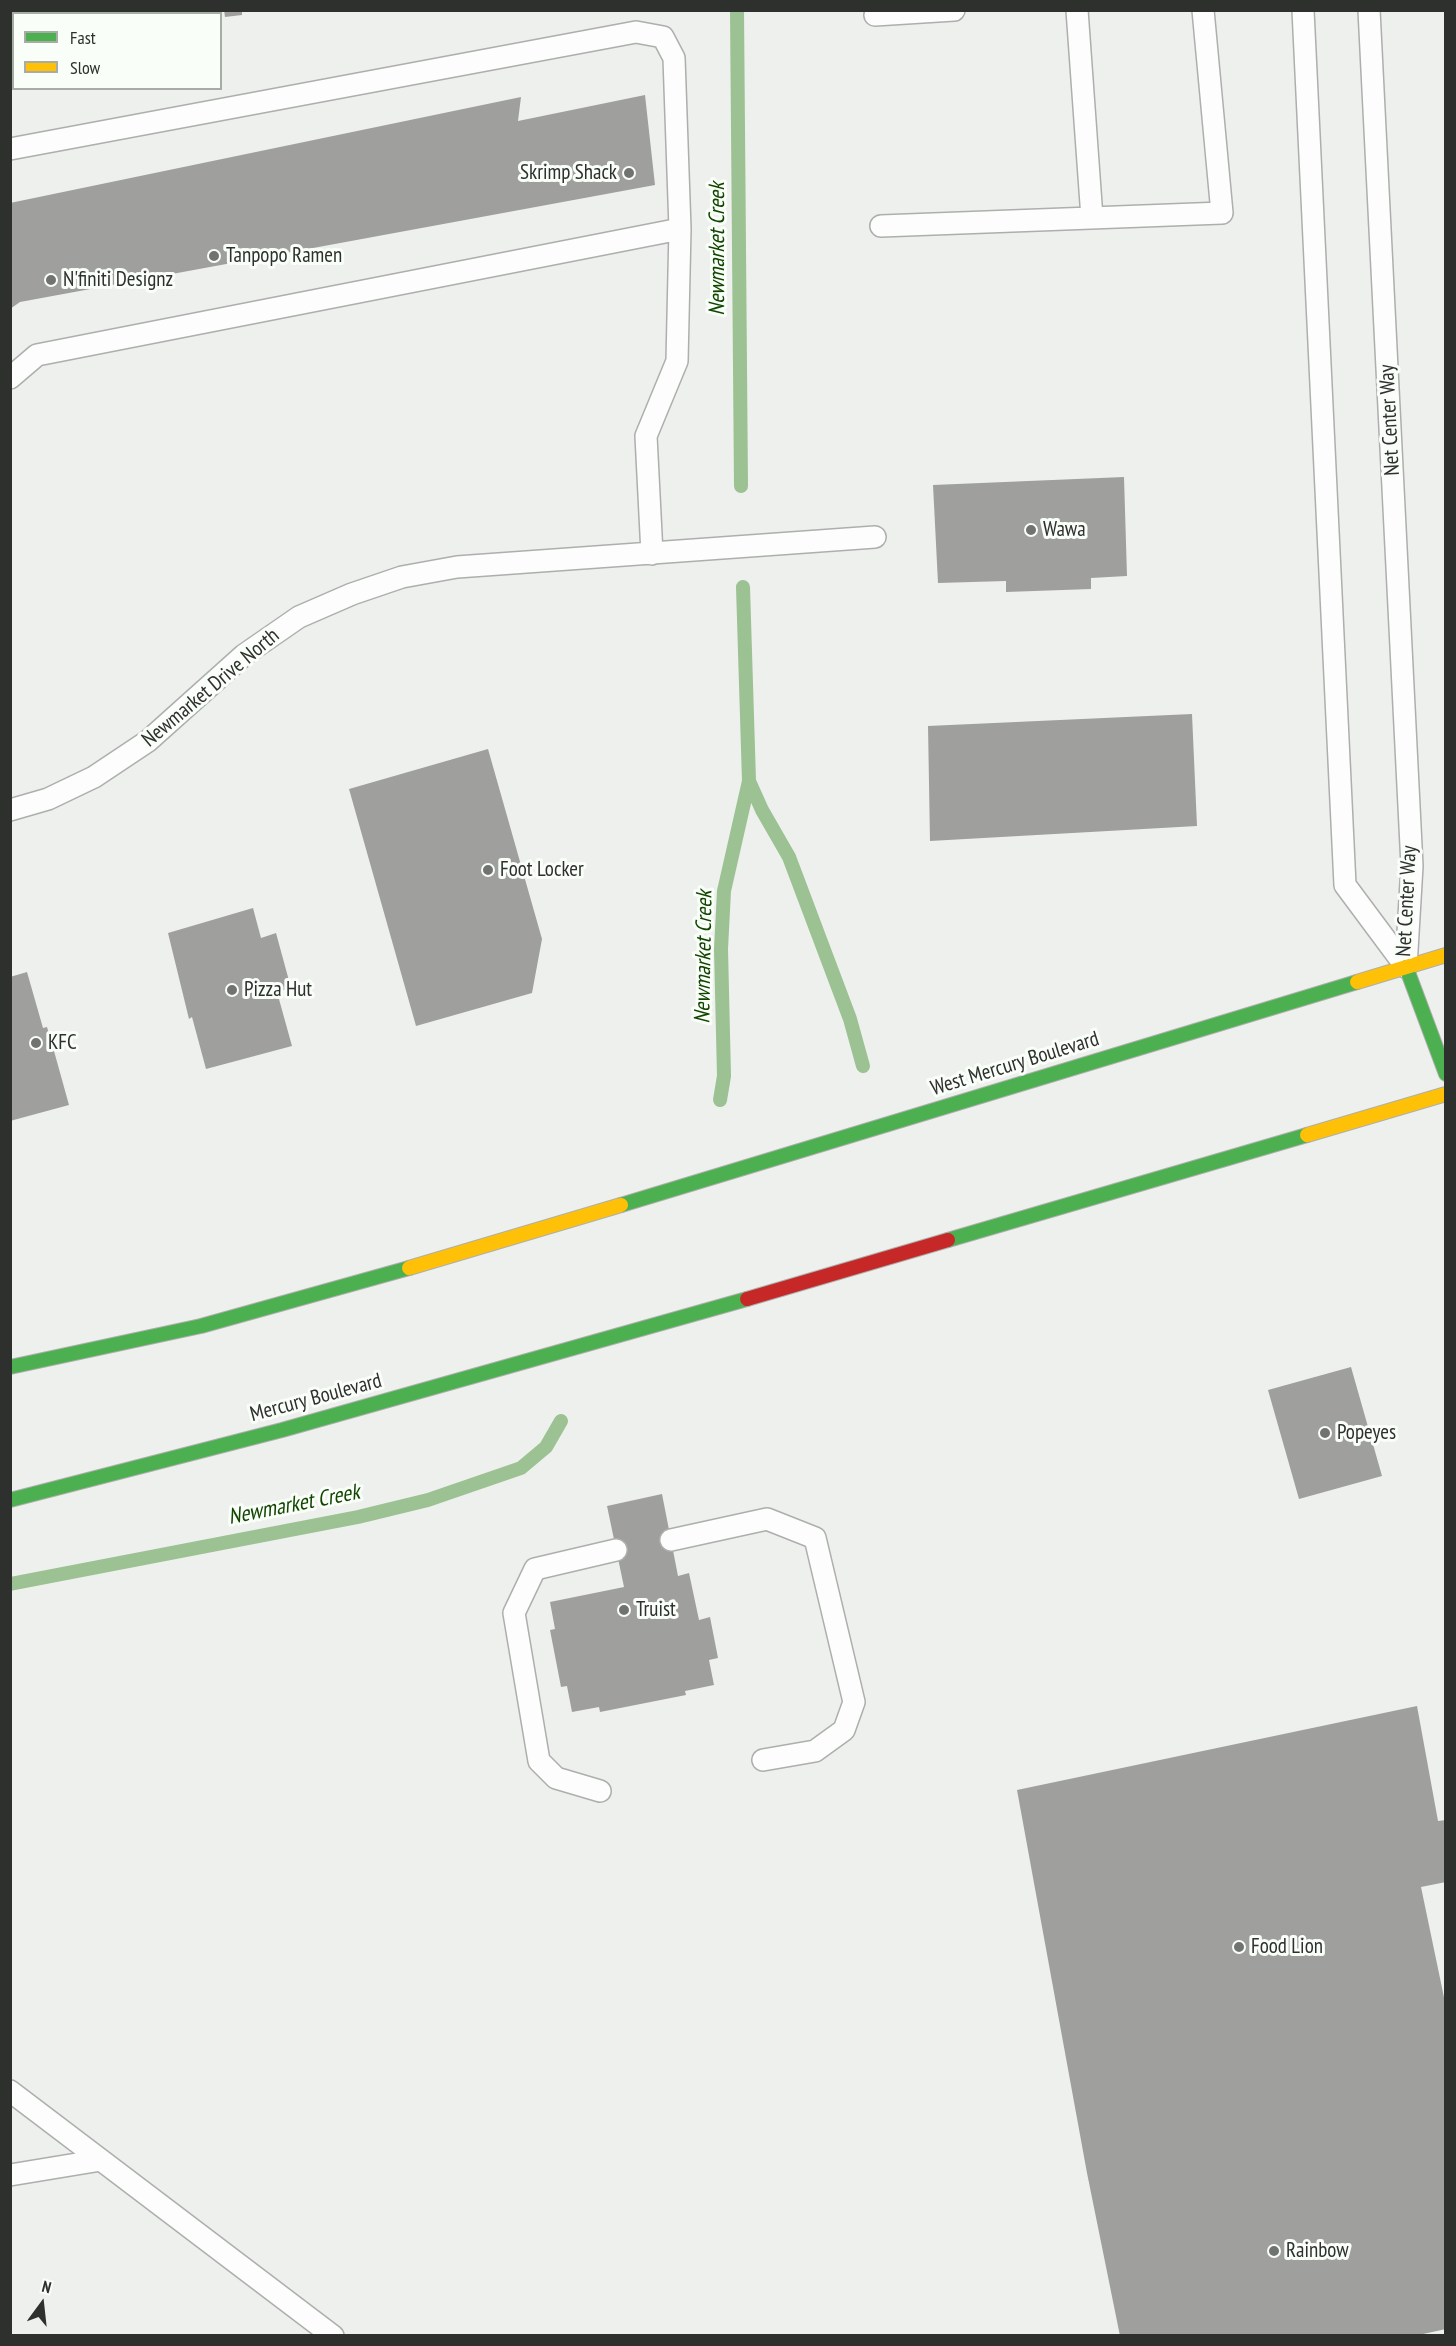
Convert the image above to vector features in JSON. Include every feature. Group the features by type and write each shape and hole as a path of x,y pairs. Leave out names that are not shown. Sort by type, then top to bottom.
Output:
{"main road":[{"name":"West Mercury Boulevard","path":"10,1367 201,1326 597,1214 1446,955"},
{"path":"1406,967 1446,1074"},
{"name":"Mercury Boulevard","path":"10,1500 282,1430 631,1333 1446,1094"}],"lane":[{"path":"875,15 954,10"},
{"path":"1077,10 1092,218"},
{"path":"881,226 1222,213 1203,10"},
{"name":"Net Center Way","path":"1303,10 1345,885 1406,967"},
{"name":"Net Center Way","path":"1370,10 1412,866 1406,967"},
{"path":"10,149 636,32 663,37 674,58 680,230 677,361 646,436 652,554"},
{"path":"10,378 37,356 680,230"},
{"name":"Newmarket Drive North","path":"10,810 48,799 94,777 148,741 244,655 299,617 352,594 402,577 458,567 875,537"},
{"path":"671,1540 767,1519 815,1538 854,1702 844,1730 815,1751 763,1760"},
{"path":"600,1791 556,1778 539,1761 514,1613 535,1569 616,1550"},
{"path":"10,2091 333,2336"},
{"path":"10,2175 101,2160"}],"building":[{"path":"16,10 47,10 48,12 16,12"},
{"path":"224,10 242,10 242,15 225,17"},
{"path":"645,95 655,185 20,302 10,309 10,203 521,97 518,121"},
{"name":"Wawa","path":"1124,477 1127,576 1091,578 1091,589 1006,592 1006,581 938,583 933,485"},
{"path":"1192,714 1197,826 930,841 928,726"},
{"path":"488,749 542,939 532,993 416,1026 349,789"},
{"name":"Pizza Hut","path":"253,908 261,938 276,933 291,988 277,992 292,1046 206,1069 192,1017 189,1019 168,933"},
{"name":"KFC","path":"27,972 43,1028 47,1027 50,1037 60,1034 64,1048 54,1051 69,1105 10,1121 10,977"},
{"name":"Popeyes","path":"1351,1367 1382,1476 1299,1499 1268,1390"},
{"name":"Truist","path":"662,1494 678,1576 689,1573 699,1620 710,1617 718,1658 709,1660 714,1685 685,1691 686,1695 600,1712 599,1707 572,1712 567,1686 561,1687 550,1630 555,1629 550,1602 624,1587 607,1506"},
{"name":"Food Lion","path":"1417,1706 1438,1821 1446,1820 1446,1882 1421,1887 1446,2007 1446,2329 1414,2336 1120,2336 1087,2173 1017,1790"}],"waterway":[{"name":"Newmarket Creek","path":"737,10 741,486"},
{"path":"743,587 749,781 762,810 789,857 850,1019 863,1066"},
{"name":"Newmarket Creek","path":"720,1100 724,1076 721,949 724,891 749,781"},
{"name":"Newmarket Creek","path":"10,1584 358,1517 428,1500 521,1468 546,1447 561,1421"}],"traffic: fast":[{"path":"1406,967 1446,1074"},
{"path":"621,1205 1357,982"},
{"path":"948,1240 1307,1135"},
{"path":"10,1367 201,1326 409,1268"},
{"path":"10,1500 282,1430 747,1299"}],"traffic: slow":[{"path":"1357,982 1446,955"},
{"path":"1307,1135 1446,1094"},
{"path":"409,1268 621,1205"}],"traffic: jam":[{"path":"747,1299 948,1240"}],"place":[{"name":"Skrimp Shack","path":"629,173"},
{"name":"Tanpopo Ramen","path":"214,256"},
{"name":"N'finiti Designz","path":"51,280"},
{"name":"Wawa","path":"1031,530"},
{"name":"Foot Locker","path":"488,870"},
{"name":"Pizza Hut","path":"232,990"},
{"name":"KFC","path":"36,1043"},
{"name":"Popeyes","path":"1325,1433"},
{"name":"Truist","path":"624,1610"},
{"name":"Food Lion","path":"1239,1947"},
{"name":"Rainbow","path":"1274,2251"}]}
